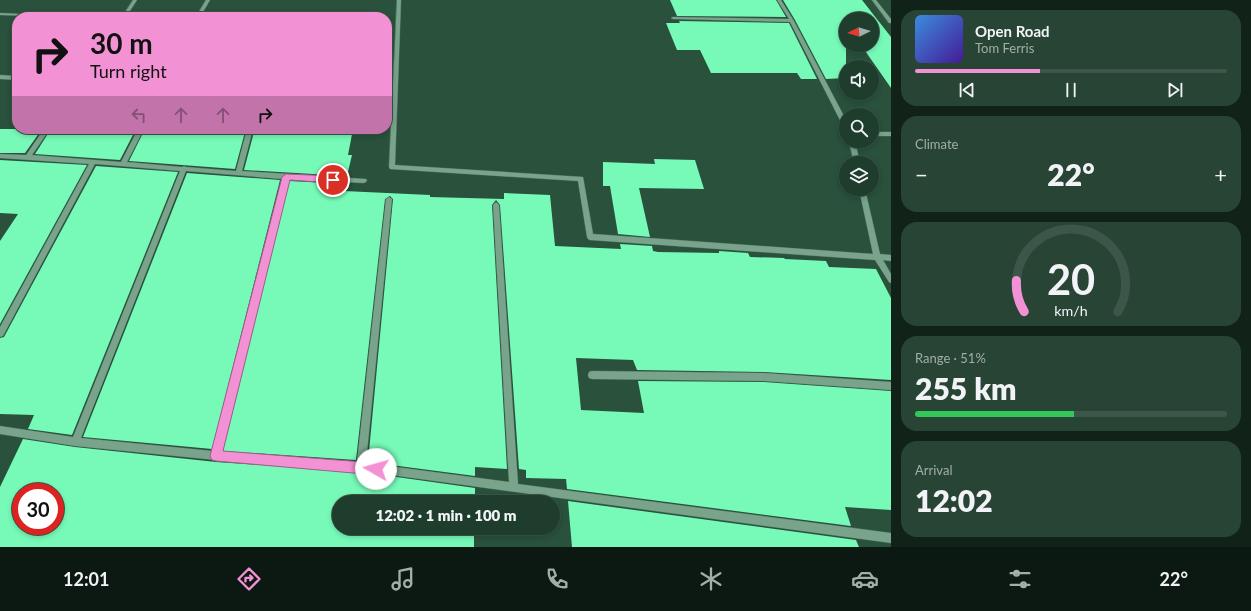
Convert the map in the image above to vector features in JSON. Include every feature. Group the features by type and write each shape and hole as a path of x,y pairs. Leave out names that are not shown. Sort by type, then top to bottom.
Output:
{"street":[{"path":"127,12 135,0"},
{"path":"201,12 208,0"},
{"path":"399,0 392,167 581,179 590,237 891,258"},
{"path":"779,0 792,21 839,112"},
{"path":"874,0 891,22"},
{"path":"0,14 12,15"},
{"path":"673,18 792,21"},
{"path":"0,77 12,78"},
{"path":"28,157 44,134"},
{"path":"123,164 138,134"},
{"path":"239,173 249,134"},
{"path":"879,134 891,134"},
{"path":"0,157 28,157 286,177 364,181"},
{"path":"0,334 93,163"},
{"path":"75,442 184,168"},
{"path":"216,456 286,177"},
{"path":"864,196 877,257 891,280"},
{"path":"361,467 389,199"},
{"path":"496,205 514,488"},
{"path":"592,375 764,377 891,386"},
{"path":"0,430 75,442 216,456 361,467 891,538"}],"building":[{"path":"670,0 776,0 786,17 677,16"},
{"path":"783,0 862,0 871,12 839,12 839,52 846,52 846,60 839,60 839,78 826,79"},
{"path":"679,21 789,23 817,79 801,79 797,73 711,73 700,50 677,50 666,23 680,23"},
{"path":"879,22 891,37 891,88 879,71 879,60 871,60 866,52 879,52"},
{"path":"0,129 12,129 12,134 38,134 25,153 0,153"},
{"path":"48,134 133,134 120,160 35,154"},
{"path":"142,134 244,134 235,169 129,161"},
{"path":"253,134 352,134 348,155 352,155 347,176 244,170"},
{"path":"654,159 695,160 704,189 639,188 650,237 618,234 610,186 603,186 603,162 655,164"},
{"path":"0,160 87,165 0,324 0,241 18,214 0,213"},
{"path":"96,166 178,172 72,435 28,429 34,415 0,414 0,338 4,337"},
{"path":"187,173 280,180 212,449 83,437"},
{"path":"289,181 346,184 344,191 430,195 430,197 504,199 504,193 550,195 555,246 621,249 620,244 652,246 653,251 658,252 719,253 719,251 748,253 750,257 826,261 829,267 876,269 891,298 891,380 764,372 637,370 633,360 576,358 581,410 644,413 638,381 764,382 891,391 891,510 845,507 851,526 567,489 566,479 526,478 526,470 519,469 500,205 496,200 492,205 507,469 475,467 475,476 368,462 393,199 390,196 385,199 356,460 223,451"},
{"path":"23,439 75,447 216,462 361,472 475,488 475,495 332,495 332,535 474,535 474,547 0,547 0,487"},
{"path":"568,501 856,540 859,547 572,547"}],"route":[{"path":"333,180 286,177 216,456 376,469"}]}
